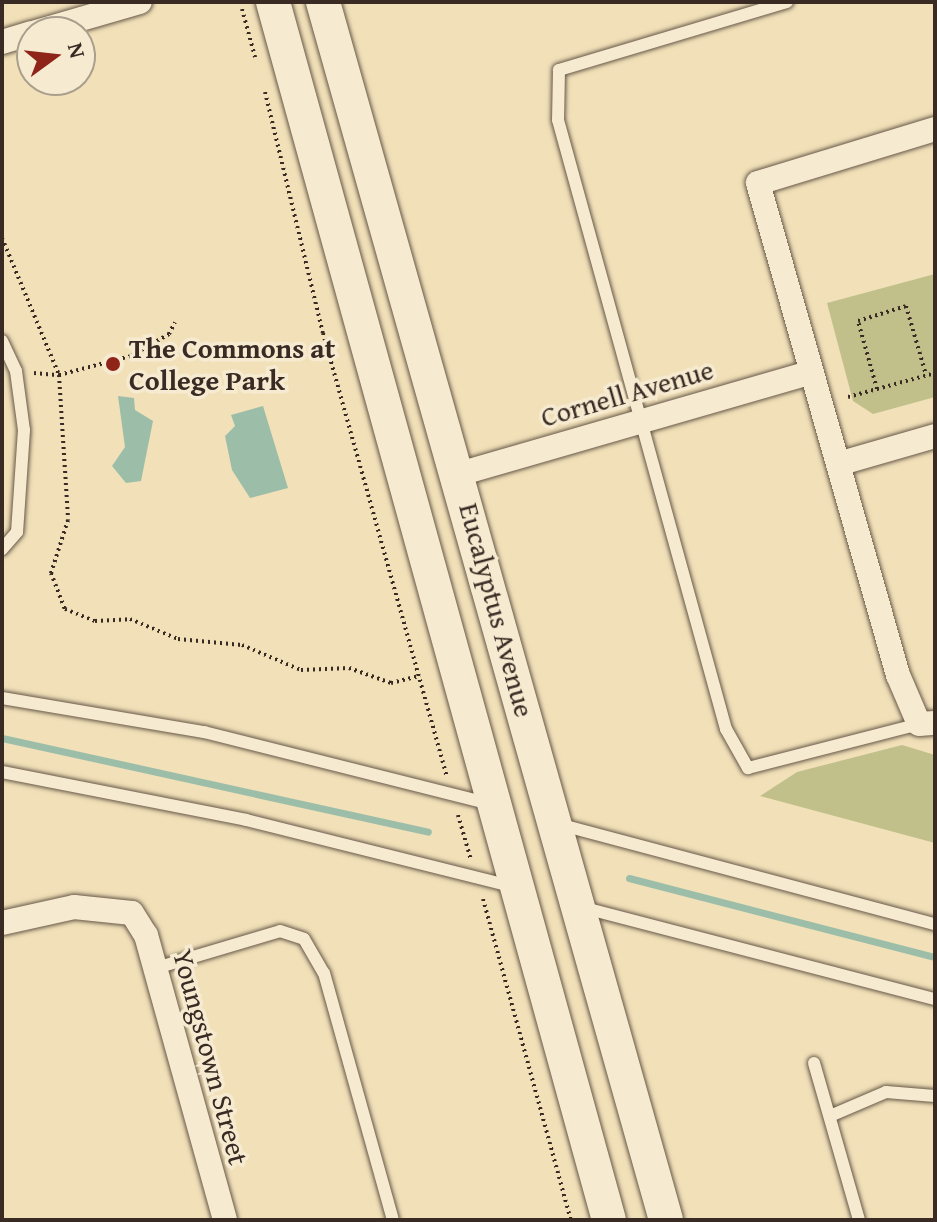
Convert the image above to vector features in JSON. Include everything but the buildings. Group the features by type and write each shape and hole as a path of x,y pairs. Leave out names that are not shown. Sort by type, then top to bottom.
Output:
{"street":[{"path":"91,16 140,2"},
{"name":"Eucalyptus Avenue","path":"323,2 459,474 666,1220"},
{"name":"Eucalyptus Avenue","path":"257,5 516,887 609,1220"},
{"path":"927,723 898,675 758,183 935,129"},
{"name":"Cornell Avenue","path":"459,474 812,372"},
{"path":"838,464 935,436"},
{"name":"Youngstown Street","path":"2,923 74,907 132,913 156,968 225,1220"}],"lane":[{"path":"787,2 559,70 558,120 643,419 726,729 748,768 927,723"},
{"path":"2,341 16,371 24,430 17,532 2,549"},
{"path":"2,698 204,732 492,805"},
{"path":"2,772 231,817 516,887"},
{"path":"555,824 935,924"},
{"path":"578,906 935,999"},
{"path":"156,968 280,931 304,939 324,973 393,1220"},
{"path":"814,1063 859,1220"},
{"path":"830,1116 886,1092 935,1096"}],"path":[{"path":"257,5 257,62"},
{"path":"261,76 323,333 571,1220"},
{"path":"2,238 59,375 68,520 51,573 65,609 95,621 130,619 178,639 242,645 301,670 349,668 391,683 420,676"},
{"path":"877,389 858,321 906,306 926,375"},
{"path":"59,375 131,356 169,334 175,322"},
{"path":"848,397 935,373"}],"shaded area":[{"path":"935,274 935,397 873,414 853,401 827,303"},
{"path":"118,396 134,398 135,410 153,421 141,481 126,483 112,466 125,447"},
{"path":"263,406 288,488 250,498 232,470 225,436 235,426 231,415"},
{"path":"902,745 935,755 935,843 760,796 797,772"}],"waterway":[{"path":"2,738 428,832"},
{"path":"629,878 935,957"}],"place":[{"name":"The Commons at College Park","path":"113,364"}]}
